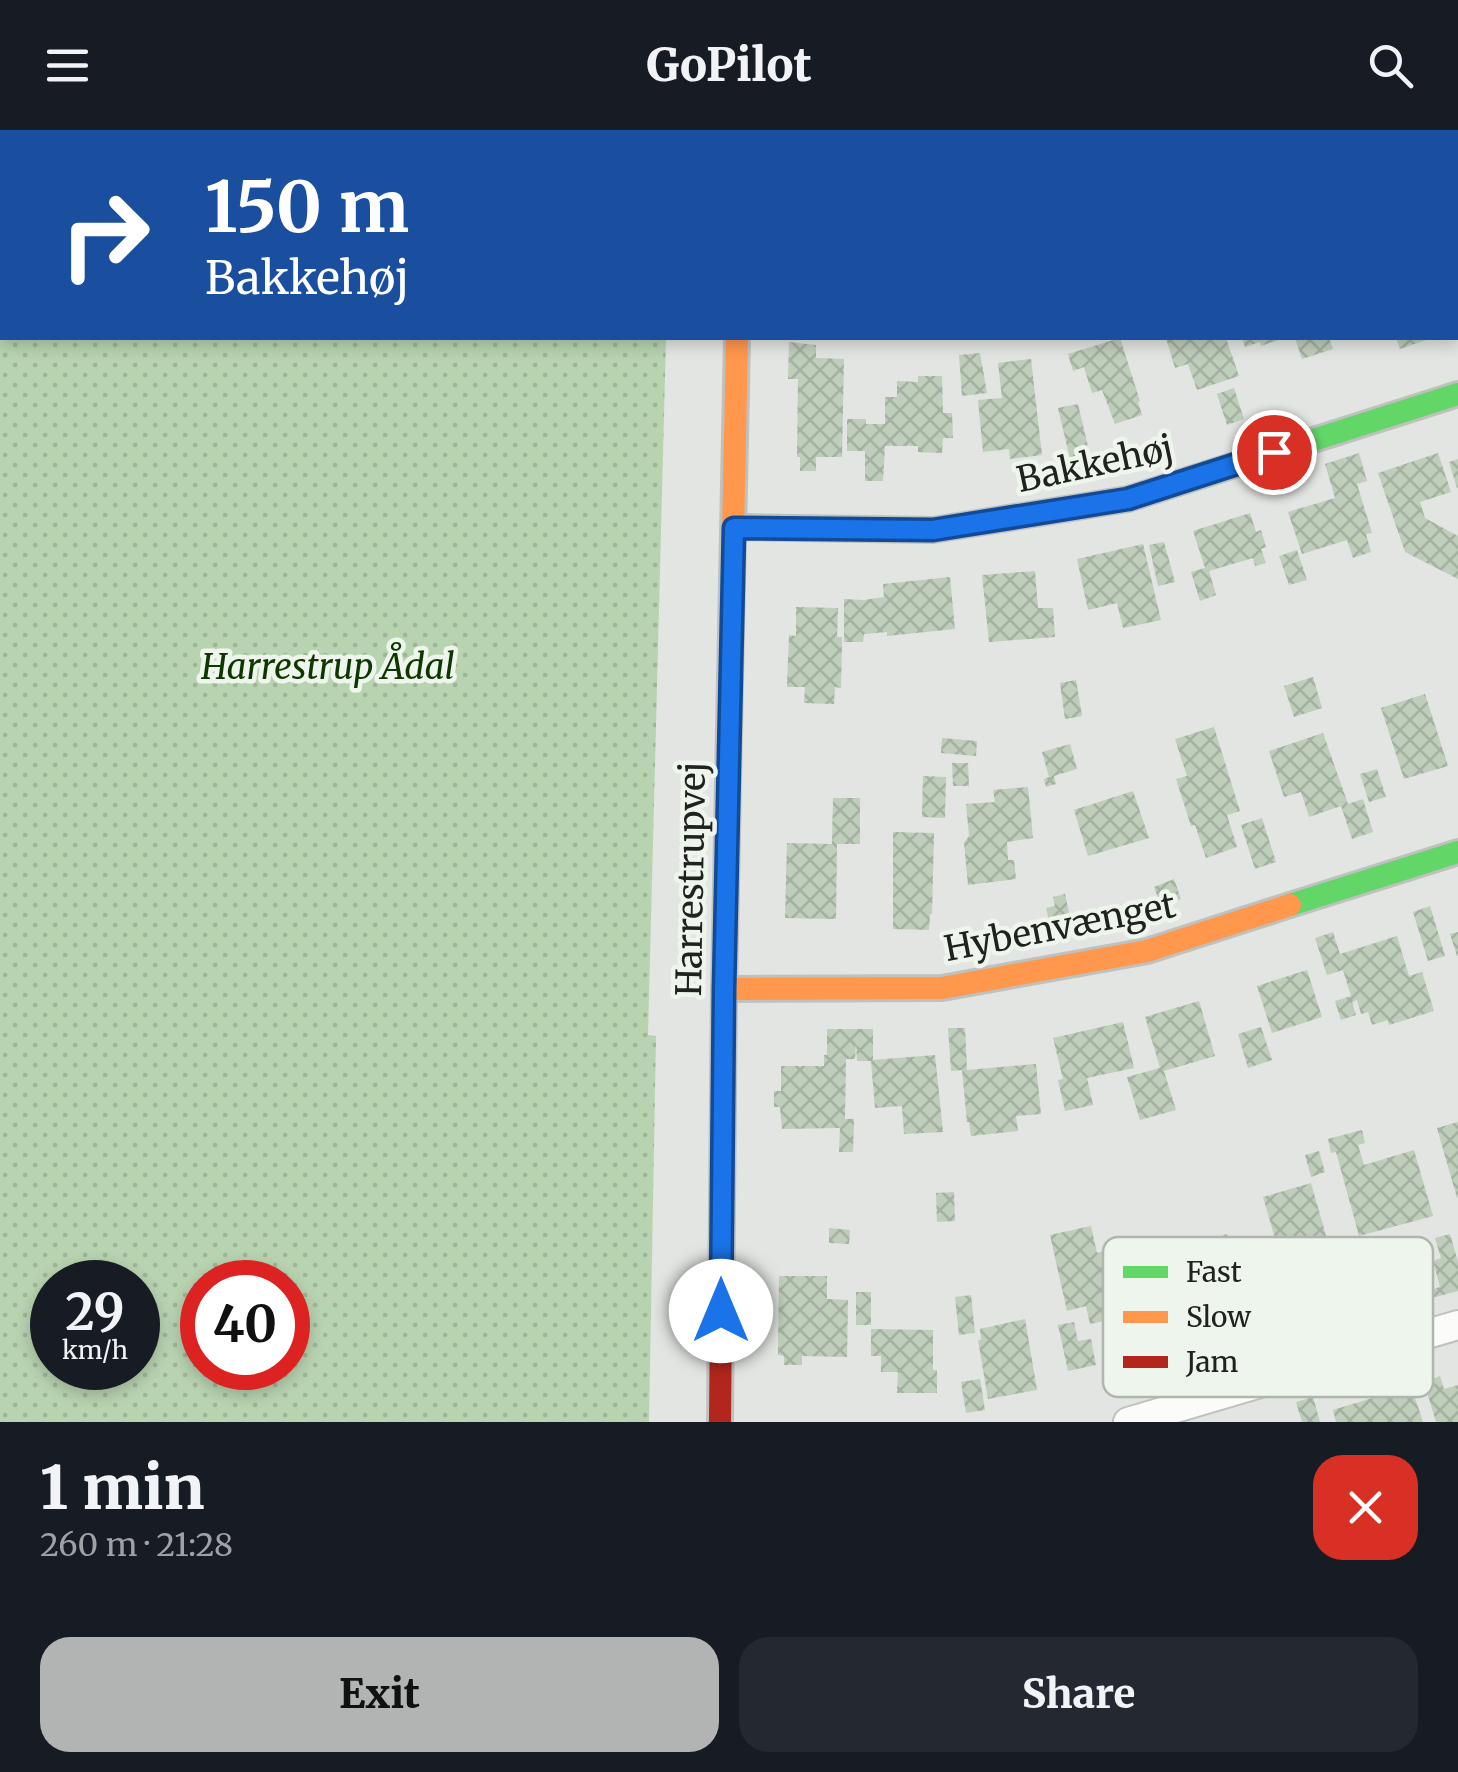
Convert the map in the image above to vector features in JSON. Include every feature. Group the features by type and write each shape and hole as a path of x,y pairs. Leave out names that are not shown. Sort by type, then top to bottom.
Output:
{"street":[{"name":"Harrestrupvej","path":"720,1422 737,340"},
{"name":"Bakkehøj","path":"734,528 933,530 1128,499 1458,394"},
{"name":"Hybenvænget","path":"724,990 942,988 1147,951 1458,852"},
{"path":"1433,1332 1458,1325"},
{"path":"1128,1422 1213,1397"}],"green space":[{"name":"Harrestrup Ådal","path":"0,340 666,340 648,1035 656,1036 649,1422 0,1422"}],"building":[{"path":"1121,340 1142,415 1115,424 1102,390 1092,393 1084,367 1073,371 1068,354"},
{"path":"1167,340 1227,340 1239,376 1197,390 1188,364 1175,368"},
{"path":"1243,340 1278,340 1261,346 1260,342 1245,347"},
{"path":"1296,340 1330,340 1333,349 1302,359"},
{"path":"1397,340 1426,340 1400,349"},
{"path":"789,342 816,345 816,358 844,359 842,457 816,457 816,471 800,471 797,457 798,379 788,379"},
{"path":"980,353 987,393 962,396 959,355"},
{"path":"1031,359 1042,455 1010,459 1009,449 983,452 978,400 1002,398 998,363"},
{"path":"918,376 942,376 943,413 952,413 953,438 943,438 942,453 918,452 918,446 885,446 883,481 865,481 865,451 847,451 847,419 885,424 885,397 897,397 897,381 918,382"},
{"path":"1234,388 1244,419 1227,425 1217,394"},
{"path":"1078,404 1090,455 1070,459 1058,408"},
{"path":"1359,453 1367,481 1357,484 1372,533 1366,534 1371,552 1353,558 1347,540 1302,554 1288,512 1335,498 1325,464"},
{"path":"1438,453 1451,492 1420,502 1425,518 1458,536 1458,579 1405,552 1378,473"},
{"path":"1458,459 1458,488 1457,488 1449,462"},
{"path":"1250,513 1256,532 1261,530 1266,563 1255,566 1253,558 1209,571 1216,595 1200,601 1191,572 1205,568 1193,531"},
{"path":"1164,542 1175,582 1158,586 1149,545"},
{"path":"1143,544 1161,620 1123,628 1117,603 1088,610 1077,559"},
{"path":"1297,550 1307,580 1289,585 1279,556"},
{"path":"1035,571 1038,608 1053,608 1055,637 989,642 982,575"},
{"path":"950,577 955,629 887,636 887,632 864,634 863,642 844,642 844,599 884,597 883,584"},
{"path":"796,607 838,608 841,688 835,687 834,704 804,703 805,687 787,687 789,635 796,636"},
{"path":"1313,677 1322,708 1294,717 1284,686"},
{"path":"1076,680 1082,716 1065,719 1060,683"},
{"path":"1425,694 1448,766 1404,779 1381,708"},
{"path":"1214,727 1240,811 1227,815 1237,847 1206,858 1176,779 1187,776 1175,739"},
{"path":"1323,733 1348,804 1363,799 1373,832 1352,839 1341,806 1309,817 1301,792 1284,797 1269,751"},
{"path":"942,738 977,741 976,756 941,753"},
{"path":"1070,744 1077,769 1054,776 1056,784 1046,787 1044,779 1049,777 1042,752"},
{"path":"952,763 968,763 969,786 953,786"},
{"path":"1377,769 1386,797 1369,802 1360,774"},
{"path":"923,776 946,777 945,818 922,817"},
{"path":"1028,787 1033,838 1007,842 1008,860 1014,860 1016,879 968,885 966,804 995,802 993,790"},
{"path":"1133,791 1149,838 1088,856 1074,810"},
{"path":"833,798 860,798 860,844 837,844 836,919 785,918 787,843 832,844"},
{"path":"1262,818 1276,862 1255,869 1241,825"},
{"path":"893,832 934,833 929,930 893,929"},
{"path":"1174,879 1181,899 1161,906 1154,887"},
{"path":"1065,894 1073,931 1053,936 1046,908 1055,906 1053,897"},
{"path":"1430,906 1445,956 1428,961 1413,912"},
{"path":"1333,932 1340,954 1397,936 1409,976 1422,972 1434,1011 1389,1025 1388,1020 1372,1025 1368,1012 1361,1014 1357,1000 1352,1002 1356,1015 1341,1020 1335,1001 1351,996 1343,970 1327,975 1315,938"},
{"path":"1458,932 1458,956 1457,956 1450,934"},
{"path":"1307,970 1322,1017 1272,1033 1257,986"},
{"path":"1199,1001 1215,1056 1164,1071 1176,1110 1140,1120 1127,1077 1160,1068 1145,1017"},
{"path":"1123,1022 1134,1068 1087,1078 1093,1105 1065,1111 1058,1080 1063,1079 1053,1038"},
{"path":"1261,1027 1272,1060 1248,1068 1238,1034"},
{"path":"948,1028 965,1028 967,1070 1036,1064 1041,1114 1016,1116 1018,1131 971,1136 962,1070 951,1071"},
{"path":"827,1029 873,1029 873,1060 935,1055 943,1132 904,1134 902,1106 875,1108 871,1061 857,1061 856,1043 855,1059 846,1059 845,1119 854,1119 853,1152 839,1152 840,1128 782,1129 780,1107 774,1107 774,1091 781,1091 781,1066 824,1066"},
{"path":"1458,1122 1458,1198 1457,1198 1437,1128"},
{"path":"1362,1130 1365,1143 1358,1145 1364,1165 1414,1150 1433,1216 1359,1236 1336,1152 1331,1153 1328,1139"},
{"path":"1319,1151 1325,1172 1311,1177 1305,1155"},
{"path":"1311,1183 1326,1237 1275,1237 1263,1197"},
{"path":"954,1192 955,1221 937,1222 936,1193"},
{"path":"1091,1226 1097,1253 1103,1252 1103,1321 1090,1324 1086,1306 1067,1311 1050,1235"},
{"path":"829,1228 850,1230 849,1244 829,1243"},
{"path":"1450,1234 1458,1262 1458,1291 1433,1298 1433,1289 1440,1287 1433,1261 1441,1258 1435,1238"},
{"path":"779,1276 827,1276 827,1299 848,1300 847,1357 802,1356 802,1365 784,1365 784,1356 778,1355"},
{"path":"856,1292 871,1292 871,1325 856,1325"},
{"path":"971,1295 975,1333 959,1335 955,1297"},
{"path":"1025,1319 1037,1390 988,1399 978,1340 980,1329"},
{"path":"1074,1322 1078,1341 1091,1339 1096,1365 1068,1371 1058,1325"},
{"path":"871,1329 933,1330 937,1393 897,1393 898,1372 881,1372 881,1356 871,1356"},
{"path":"1440,1376 1444,1389 1458,1385 1458,1422 1436,1422 1428,1397 1433,1397 1433,1379"},
{"path":"980,1379 985,1410 966,1413 961,1382"},
{"path":"1313,1397 1320,1422 1302,1422 1296,1402"},
{"path":"1375,1397 1415,1397 1423,1422 1336,1422 1333,1410"}],"traffic: fast":[{"path":"734,527 933,530 1128,499 1458,394"},
{"path":"1290,905 1458,852"}],"traffic: slow":[{"path":"730,680 737,340"},
{"path":"724,989 942,988 1147,951 1290,905"}],"traffic: jam":[{"path":"720,1422 730,680"}],"route":[{"path":"721,1311 734,528 933,530 1128,499 1274,452"}]}
